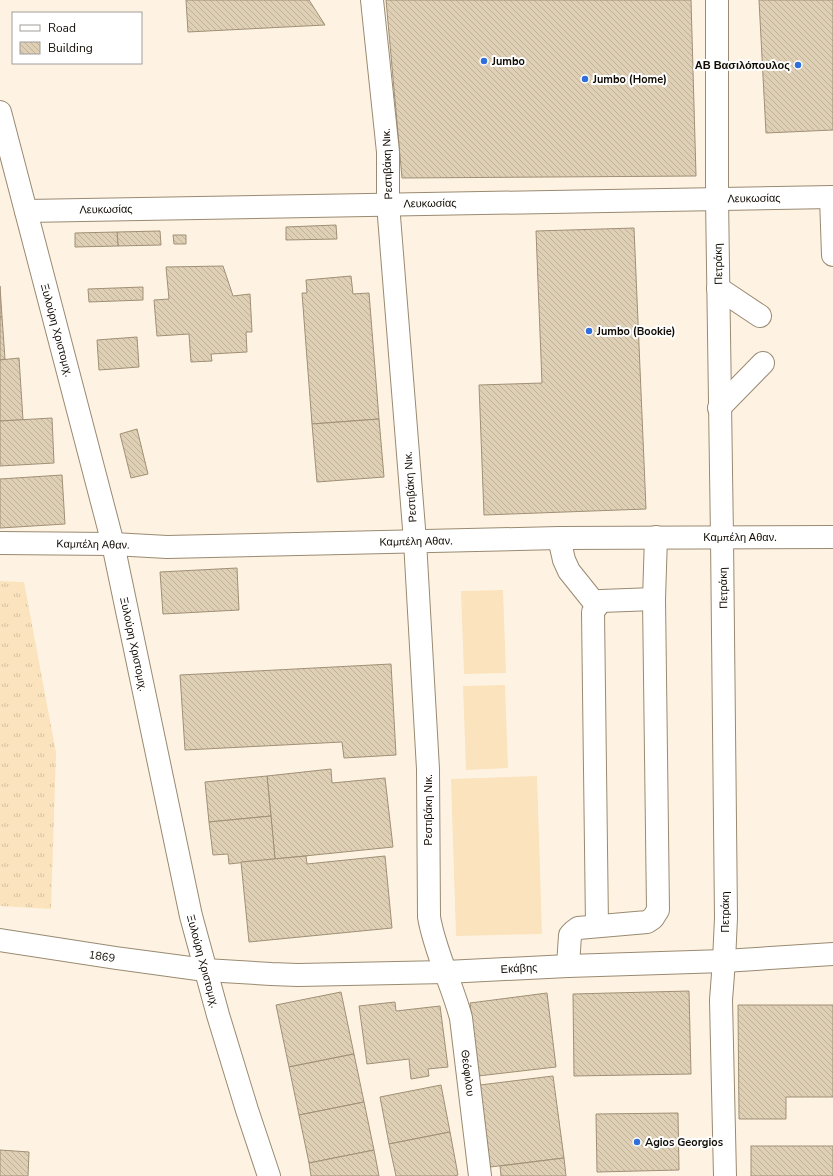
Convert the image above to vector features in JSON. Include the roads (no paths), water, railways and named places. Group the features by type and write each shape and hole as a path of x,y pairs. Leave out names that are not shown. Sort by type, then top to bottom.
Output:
{"street":[{"name":"Ρεστιβάκη Νικ.","path":"372,0 388,152 388,204 415,541 428,769 429,918 433,936 446,972"},
{"name":"Πετράκη","path":"717,0 719,408 722,538 726,918 721,1000 725,1176"},
{"name":"Ξυλούρη Χριστομιχ.","path":"0,112 113,544 191,916 205,970 247,1110 269,1176"},
{"name":"Λευκωσίας","path":"26,211 832,197"},
{"path":"832,197 833,255"},
{"path":"718,288 760,316"},
{"path":"719,408 763,363"},
{"path":"568,966 570,935 578,928 647,922 653,918 658,910 654,600 656,537"},
{"name":"Καμπέλη Αθαν.","path":"0,543 168,546 559,538 833,537"},
{"path":"559,538 564,560 569,571 597,606"},
{"path":"597,926 593,612 601,602 654,600"},
{"name":"1869","path":"0,940 205,970"},
{"name":"Εκάβης","path":"205,970 298,975 446,972 724,961 833,954"},
{"name":"Θεόφιλου","path":"446,972 461,1018 480,1176"}],"place":[{"name":"Jumbo","path":"484,61"},
{"name":"ΑΒ Βασιλόπουλος","path":"798,65"},
{"name":"Jumbo (Home)","path":"585,79"},
{"name":"Jumbo (Bookie)","path":"589,331"},
{"name":"Agios Georgios","path":"637,1142"}]}
